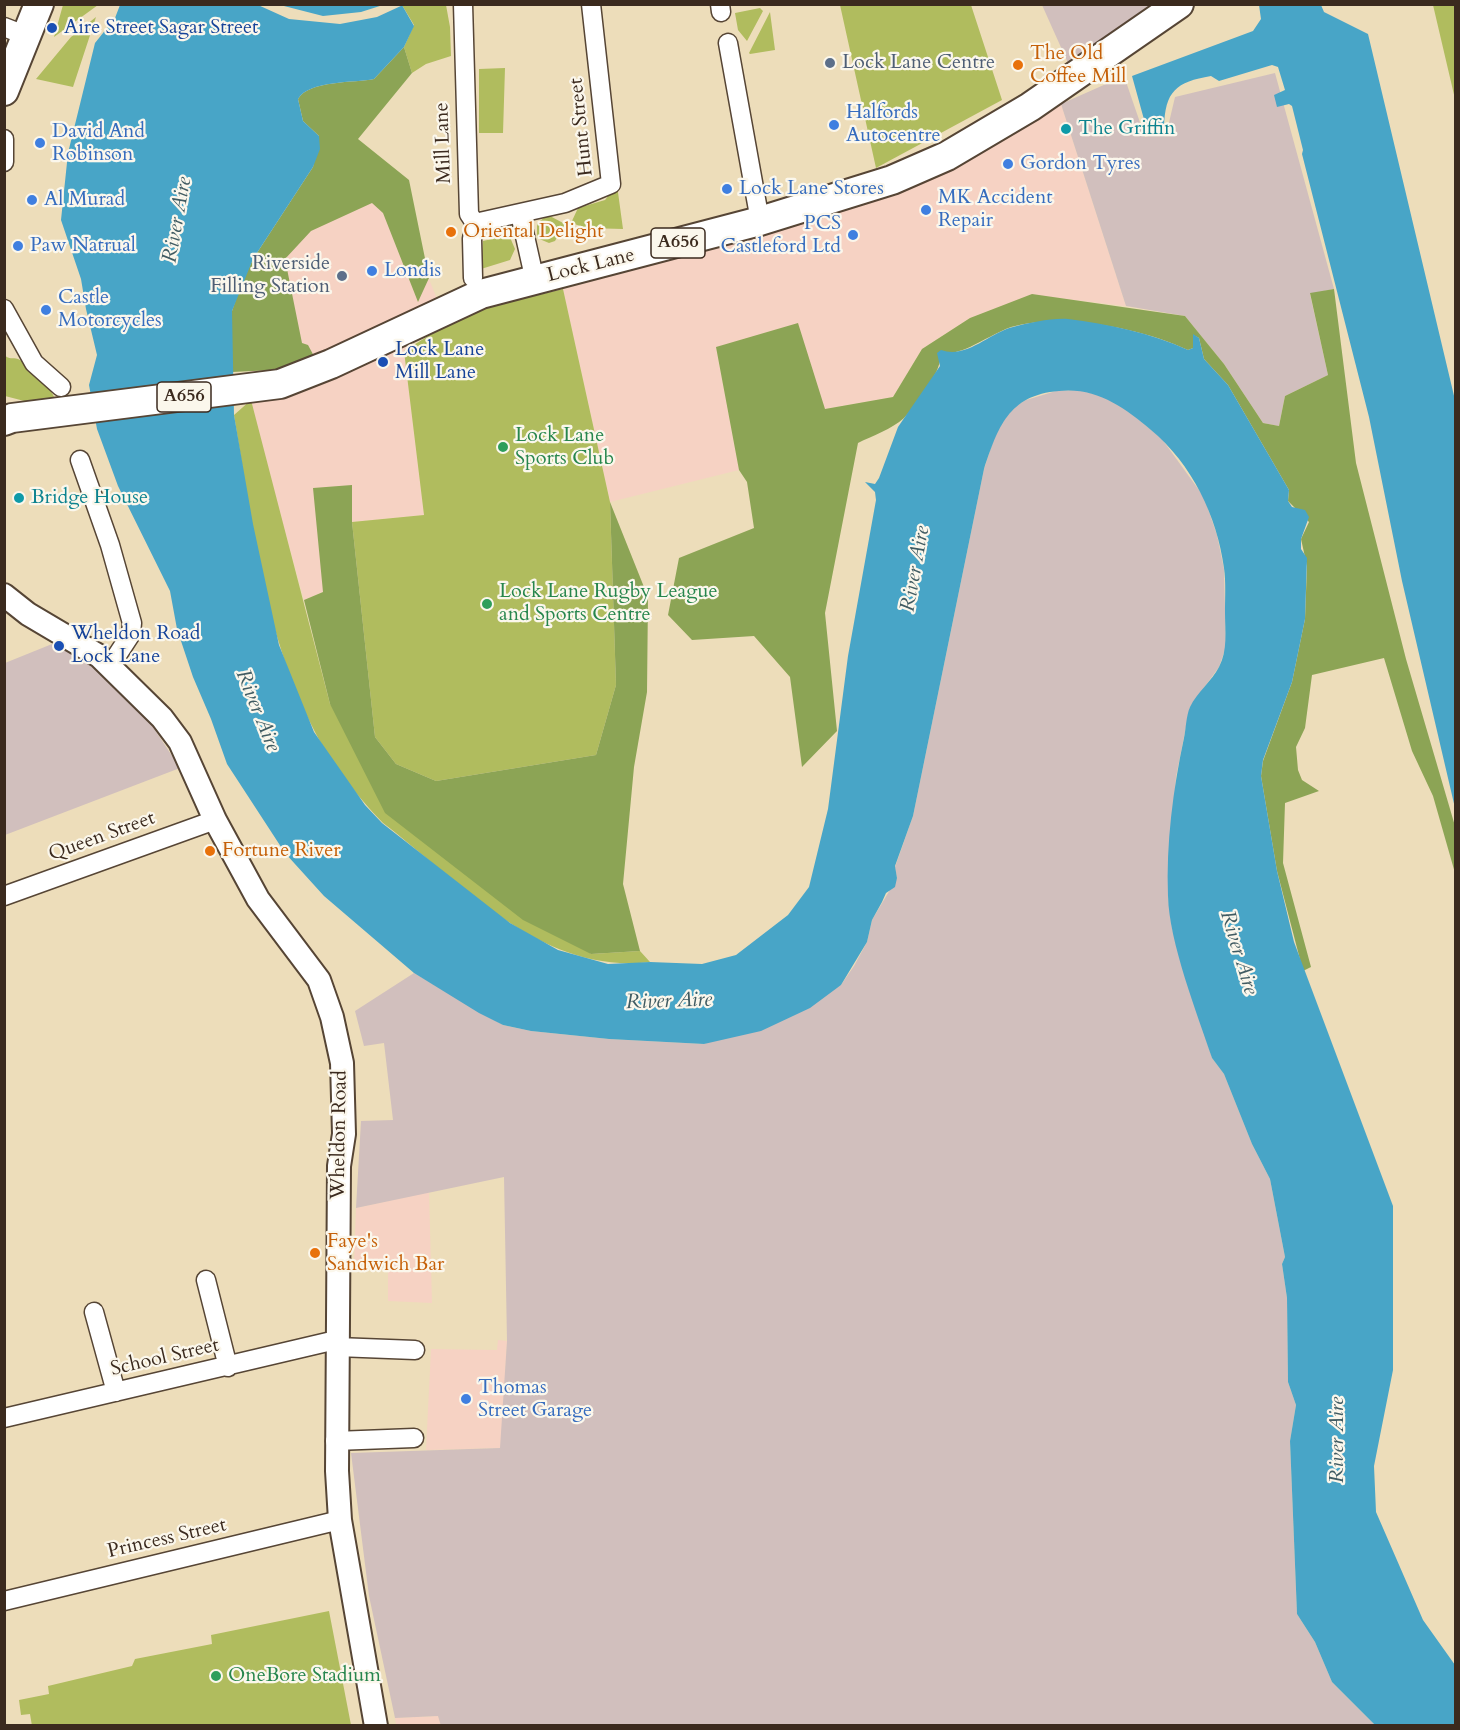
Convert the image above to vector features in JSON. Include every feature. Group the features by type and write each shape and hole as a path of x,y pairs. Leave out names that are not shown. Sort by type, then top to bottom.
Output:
{"main road":[{"path":"4,91 16,32 39,4"},
{"name":"Lock Lane","path":"7,418 88,410 280,384 322,368 481,294 760,221 892,180 946,156 1068,82 1179,4"}],"street":[{"name":"Mill Lane","path":"463,4 469,214 475,224 472,239 473,278"},
{"name":"Hunt Street","path":"475,224 565,203 611,184 591,4"},
{"path":"728,43 760,221"},
{"path":"4,139 4,162"},
{"path":"520,214 535,280"},
{"path":"4,309 33,363 61,387"},
{"path":"80,460 131,616 131,634 110,666"},
{"name":"Wheldon Road","path":"4,595 28,614 99,656 162,718 180,742 214,820 258,899 319,980 333,1017 342,1063 344,1134 339,1166 335,1442 340,1520 376,1725"},
{"name":"Queen Street","path":"4,896 214,820"},
{"path":"206,1280 228,1366"},
{"path":"94,1312 116,1392"},
{"name":"School Street","path":"5,1415 336,1343 415,1350"},
{"path":"335,1442 414,1438"},
{"name":"Princess Street","path":"4,1601 340,1520"}],"shaded area":[{"path":"1042,5 1153,5 1068,63"},
{"path":"1275,73 1334,289 1310,294 1328,375 1285,396 1279,426 1263,423 1224,364 1185,316 1126,306 1061,104 1124,76 1145,137 1167,131 1175,97"},
{"path":"1061,104 1126,306 1032,295 970,318 922,349 893,397 824,409 716,347 739,470 610,502 563,289 797,225 937,174"},
{"path":"386,171 437,299 404,351 424,515 352,522 351,486 323,592 304,600 250,405 253,306 304,217"},
{"path":"1077,390 1104,396 1130,412 1162,439 1204,497 1217,535 1224,569 1226,647 1219,667 1190,707 1176,777 1168,897 1172,928 1212,1058 1224,1074 1252,1144 1270,1179 1285,1257 1282,1264 1287,1298 1288,1382 1296,1405 1290,1441 1297,1614 1315,1642 1332,1682 1375,1725 441,1726 438,1716 395,1718 369,1596 351,1453 500,1448 507,1341 504,1177 356,1208 361,1121 393,1120 384,1043 364,1046 355,1011 414,973 503,1025 531,1031 609,1039 704,1044 841,985 867,942 872,920 897,878 895,867 913,816 984,469 997,429 1010,409 1026,400 1056,391"},
{"path":"57,642 132,695 180,768 5,835 5,663"},
{"path":"429,1192 432,1303 388,1301 388,1264 354,1263 356,1208"},
{"name":"Thomas Street Garage","path":"498,1340 507,1341 501,1448 426,1450 431,1349 497,1350"},
{"path":"438,1716 441,1725 396,1725 395,1718"}],"green space":[{"path":"63,4 98,5 54,37"},
{"path":"402,5 446,5 450,27 451,56 426,64 412,73 404,47 414,25"},
{"path":"840,5 971,5 1002,100 876,168"},
{"path":"1433,5 1455,5 1455,99"},
{"path":"760,8 763,11 747,41 738,30 735,13"},
{"path":"770,12 775,50 750,54 749,53"},
{"path":"96,17 73,87 36,79 71,37"},
{"path":"404,47 412,73 358,139 409,180 429,278 418,302 383,213 372,203 311,231 285,259 302,343 308,345 315,358 274,370 232,372 232,311 240,287 253,259 313,167 319,136 303,121 298,99 312,88 322,85 374,79"},
{"path":"505,68 503,133 479,133 479,69"},
{"path":"617,185 623,229 587,228 571,223 578,208 605,200"},
{"path":"548,215 565,224 555,241 549,243 537,238 537,223"},
{"path":"509,235 515,249 510,260 481,269 483,241"},
{"name":"Lock Lane Rugby League and Sports Centre","path":"563,289 610,502 616,685 596,755 436,781 396,764 375,737 352,522 424,515 404,351 467,312"},
{"path":"1334,289 1356,463 1406,659 1455,826 1455,873 1433,796 1412,751 1384,658 1312,675 1305,728 1296,747 1298,770 1302,780 1319,791 1285,803 1283,863 1311,967 1303,971 1277,871 1261,776 1263,761 1292,682 1305,619 1307,566 1301,539 1309,522 1288,501 1289,490 1228,385 1204,359 1199,338 1193,335 1193,348 1188,350 1148,335 1101,325 1053,321 1011,327 970,347 940,358 932,380 904,418 888,429 858,443 825,613 837,731 802,767 790,677 754,636 692,640 668,615 679,558 754,528 747,482 739,470 716,347 798,323 825,409 893,397 922,349 970,318 1032,294 1185,316 1224,364 1263,423 1279,426 1285,396 1328,375 1310,293"},
{"path":"4,355 18,359 29,366 46,384 56,402 36,404 5,396"},
{"path":"251,400 330,704 591,954 640,951 650,962 610,962 573,954 538,940 505,920 473,897 383,823 337,768 315,732 283,657 262,577 234,415"},
{"path":"352,485 352,522 375,737 396,764 436,781 596,755 616,685 610,502 648,597 647,692 634,767 623,884 640,951 591,954 523,920 385,813 330,704 304,600 323,592 313,488"},
{"name":"OneBore Stadium","path":"329,1611 351,1725 32,1726 30,1714 21,1715 19,1700 49,1694 48,1686 132,1666 135,1659 212,1644 211,1635"}],"water":[{"name":"River Aire","path":"120,5 402,5 414,26 404,47 374,79 322,85 312,88 298,99 303,121 319,136 320,149 313,167 253,259 232,311 234,415 253,524 279,645 314,732 365,805 382,823 510,923 558,950 608,964 650,962 702,964 736,955 788,915 809,887 828,809 848,656 876,500 875,492 865,482 875,484 879,478 898,427 940,366 937,353 941,350 960,351 1004,330 1054,319 1083,321 1129,330 1188,350 1193,348 1193,334 1199,338 1204,359 1228,385 1289,490 1288,501 1292,507 1305,510 1309,517 1301,539 1301,549 1307,558 1305,619 1292,682 1263,760 1261,776 1277,871 1294,942 1393,1206 1393,1370 1374,1466 1376,1512 1423,1620 1455,1665 1455,1725 1375,1725 1332,1682 1315,1642 1297,1614 1290,1441 1296,1405 1288,1382 1287,1298 1282,1264 1285,1257 1270,1179 1252,1144 1224,1074 1212,1058 1178,956 1168,896 1169,837 1188,714 1200,691 1222,661 1225,640 1225,579 1221,549 1209,510 1179,459 1151,430 1120,406 1085,392 1059,391 1028,399 1008,416 1000,427 984,469 913,816 895,866 897,878 895,887 886,893 872,920 867,942 841,985 810,1008 761,1031 704,1044 609,1039 531,1031 503,1025 414,973 324,896 285,853 227,764 177,629 170,591 118,486 97,429 89,385 97,355 81,279 61,220 68,153 95,43 115,18"},
{"path":"1259,5 1321,5 1324,12 1368,34 1455,400 1455,808 1402,581 1369,417 1302,154 1292,106 1289,104 1277,107 1274,95 1285,90 1278,67 1272,65 1219,81 1211,76 1199,78 1181,85 1170,97 1164,128 1153,132 1145,123 1132,76 1253,31 1261,19"}],"pier":[{"path":"258,5 280,5 323,16 361,12 383,5 403,5 377,17 340,24 289,19"}],"place":[{"name":"Aire Street Sagar Street","path":"52,28"},
{"name":"Lock Lane Centre","path":"830,63"},
{"name":"The Old Coffee Mill","path":"1018,65"},
{"name":"Halfords Autocentre","path":"834,125"},
{"name":"The Griffin","path":"1066,129"},
{"name":"David And Robinson","path":"40,143"},
{"name":"Gordon Tyres","path":"1008,164"},
{"name":"Lock Lane Stores","path":"727,189"},
{"name":"Al Murad","path":"32,200"},
{"name":"MK Accident Repair","path":"926,210"},
{"name":"Oriental Delight","path":"451,232"},
{"name":"PCS Castleford Ltd","path":"853,235"},
{"name":"Paw Natrual","path":"18,246"},
{"name":"Londis","path":"372,271"},
{"name":"Riverside Filling Station","path":"342,276"},
{"name":"Castle Motorcycles","path":"46,310"},
{"name":"Lock Lane Mill Lane","path":"383,362"},
{"name":"Lock Lane Sports Club","path":"503,447"},
{"name":"Bridge House","path":"19,498"},
{"name":"Lock Lane Rugby League and Sports Centre","path":"487,604"},
{"name":"Wheldon Road Lock Lane","path":"59,646"},
{"name":"Fortune River","path":"210,851"},
{"name":"Faye's Sandwich Bar","path":"315,1253"},
{"name":"Thomas Street Garage","path":"466,1399"},
{"name":"OneBore Stadium","path":"216,1676"}]}
